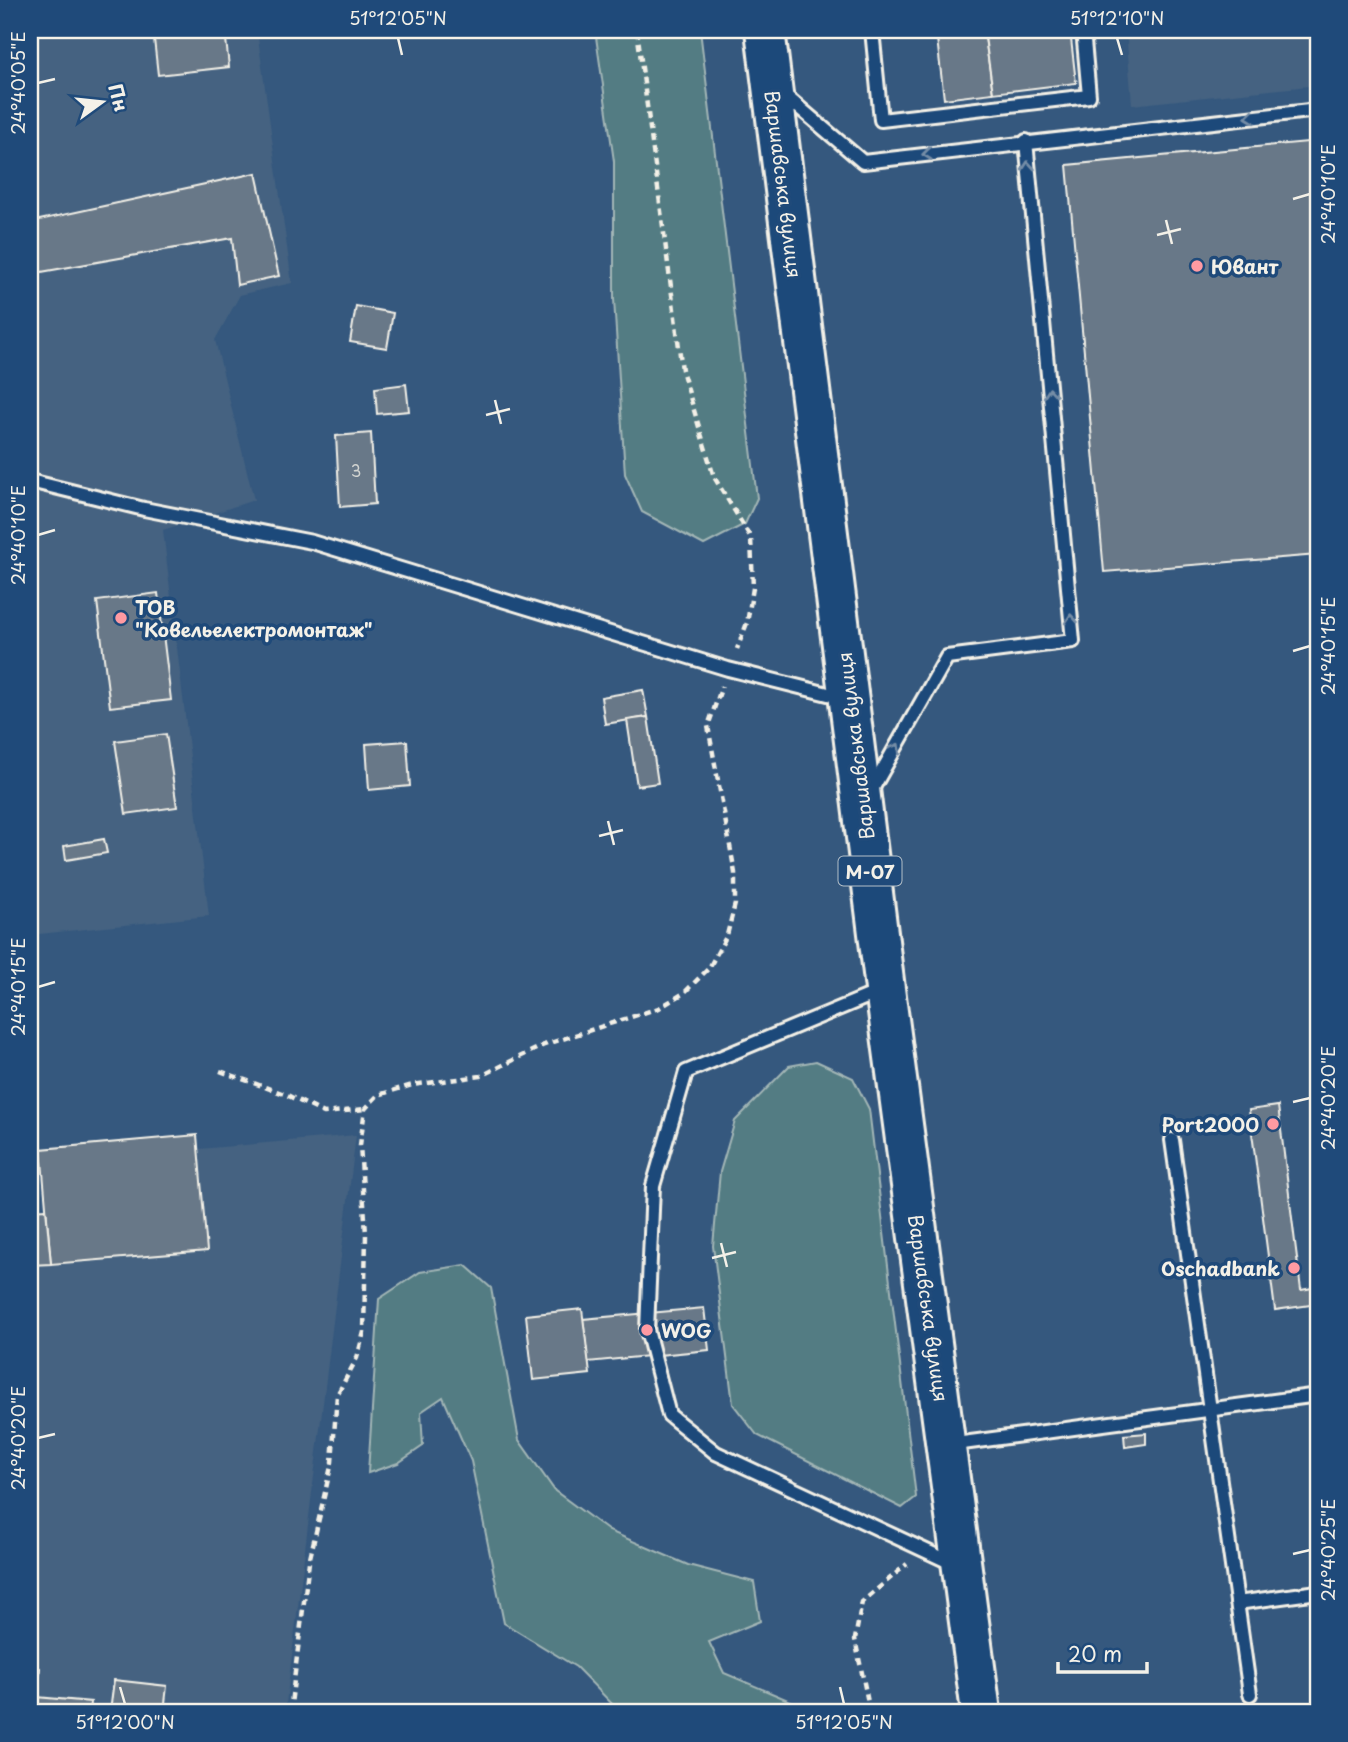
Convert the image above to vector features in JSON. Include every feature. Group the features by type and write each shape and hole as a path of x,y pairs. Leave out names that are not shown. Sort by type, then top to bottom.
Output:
{"highway":[{"name":"Варшавська вулиця","path":"765,30 885,989 981,1712"}],"lane":[{"path":"872,30 881,120 1089,96 1083,30"},
{"path":"772,84 863,162 1026,141 1318,110"},
{"path":"862,807 947,657 1073,641 1026,141"},
{"path":"30,481 144,509 312,542 728,668 849,699"},
{"path":"885,989 687,1072 653,1186 647,1330 669,1415 716,1453 961,1567"},
{"path":"1171,1140 1250,1694"},
{"path":"947,1445 1318,1395"},
{"path":"1237,1604 1318,1592"}],"path":[{"path":"290,1712 309,1562 330,1474 337,1395 358,1358 363,1332 366,1234 360,1145 365,1109 378,1096 412,1085 481,1076 544,1045 659,1008 684,993 709,968 727,935 735,904 735,873 708,726 747,624 753,588 751,538 715,477 682,370 637,30"},
{"path":"220,1071 287,1095 324,1113 365,1109"},
{"path":"870,1712 855,1639 862,1602 924,1550"}],"shaded area":[{"path":"30,30 257,30 292,283 240,295 215,340 254,500 163,530 209,916 30,935"},
{"path":"1126,30 1318,30 1318,85 1132,105"},
{"path":"197,1135 199,1149 356,1135 285,1712 30,1712 30,1210 46,1208 41,1149"}],"green space":[{"path":"595,30 700,30 757,498 745,524 704,545 642,512 625,474 614,299 614,161"},
{"path":"816,1061 853,1078 869,1109 916,1497 902,1508 757,1435 733,1404 713,1246 720,1172 735,1121 789,1066"},
{"path":"465,1265 491,1288 519,1440 555,1491 609,1531 688,1565 754,1582 760,1621 709,1642 724,1673 807,1708 809,1712 620,1712 576,1667 504,1623 471,1461 443,1397 421,1412 423,1446 398,1463 368,1473 379,1299 420,1272"}],"building":[{"path":"153,30 225,30 229,67 158,75"},
{"path":"936,30 984,30 993,93 944,99"},
{"path":"984,30 1070,30 1076,83 993,93"},
{"name":"Ювант","path":"1318,141 1318,555 1104,572 1067,165"},
{"path":"256,173 279,276 237,285 232,238 30,274 30,222"},
{"path":"356,306 393,313 387,348 350,342"},
{"path":"406,384 409,411 377,414 375,388"},
{"path":"371,433 375,504 340,507 336,436"},
{"path":"158,593 171,700 110,707 97,601"},
{"path":"643,690 648,717 605,724 601,697"},
{"path":"648,717 658,783 637,786 627,720"},
{"path":"166,734 177,807 126,814 115,741"},
{"path":"407,741 410,786 369,790 366,744"},
{"path":"104,839 107,853 66,860 64,846"},
{"path":"1318,1102 1318,1139 1315,1139 1312,1106"},
{"path":"1278,1106 1301,1290 1318,1287 1318,1304 1275,1310 1249,1110"},
{"path":"197,1135 207,1251 51,1264 41,1149"},
{"path":"46,1209 51,1264 30,1265 30,1210"},
{"path":"704,1308 709,1350 588,1362 583,1319"},
{"path":"582,1309 590,1374 533,1380 526,1315"},
{"path":"1146,1433 1146,1444 1125,1447 1124,1435"},
{"path":"30,1666 40,1668 37,1697 91,1702 90,1712 30,1712"},
{"path":"114,1680 167,1686 164,1712 110,1712"}],"place":[{"name":"Ювант","path":"1197,266"},
{"name":"ТОВ \"Ковельелектромонтаж\"","path":"121,618"},
{"name":"Port2000","path":"1273,1124"},
{"name":"Oschadbank","path":"1294,1268"},
{"name":"WOG","path":"647,1330"}]}
